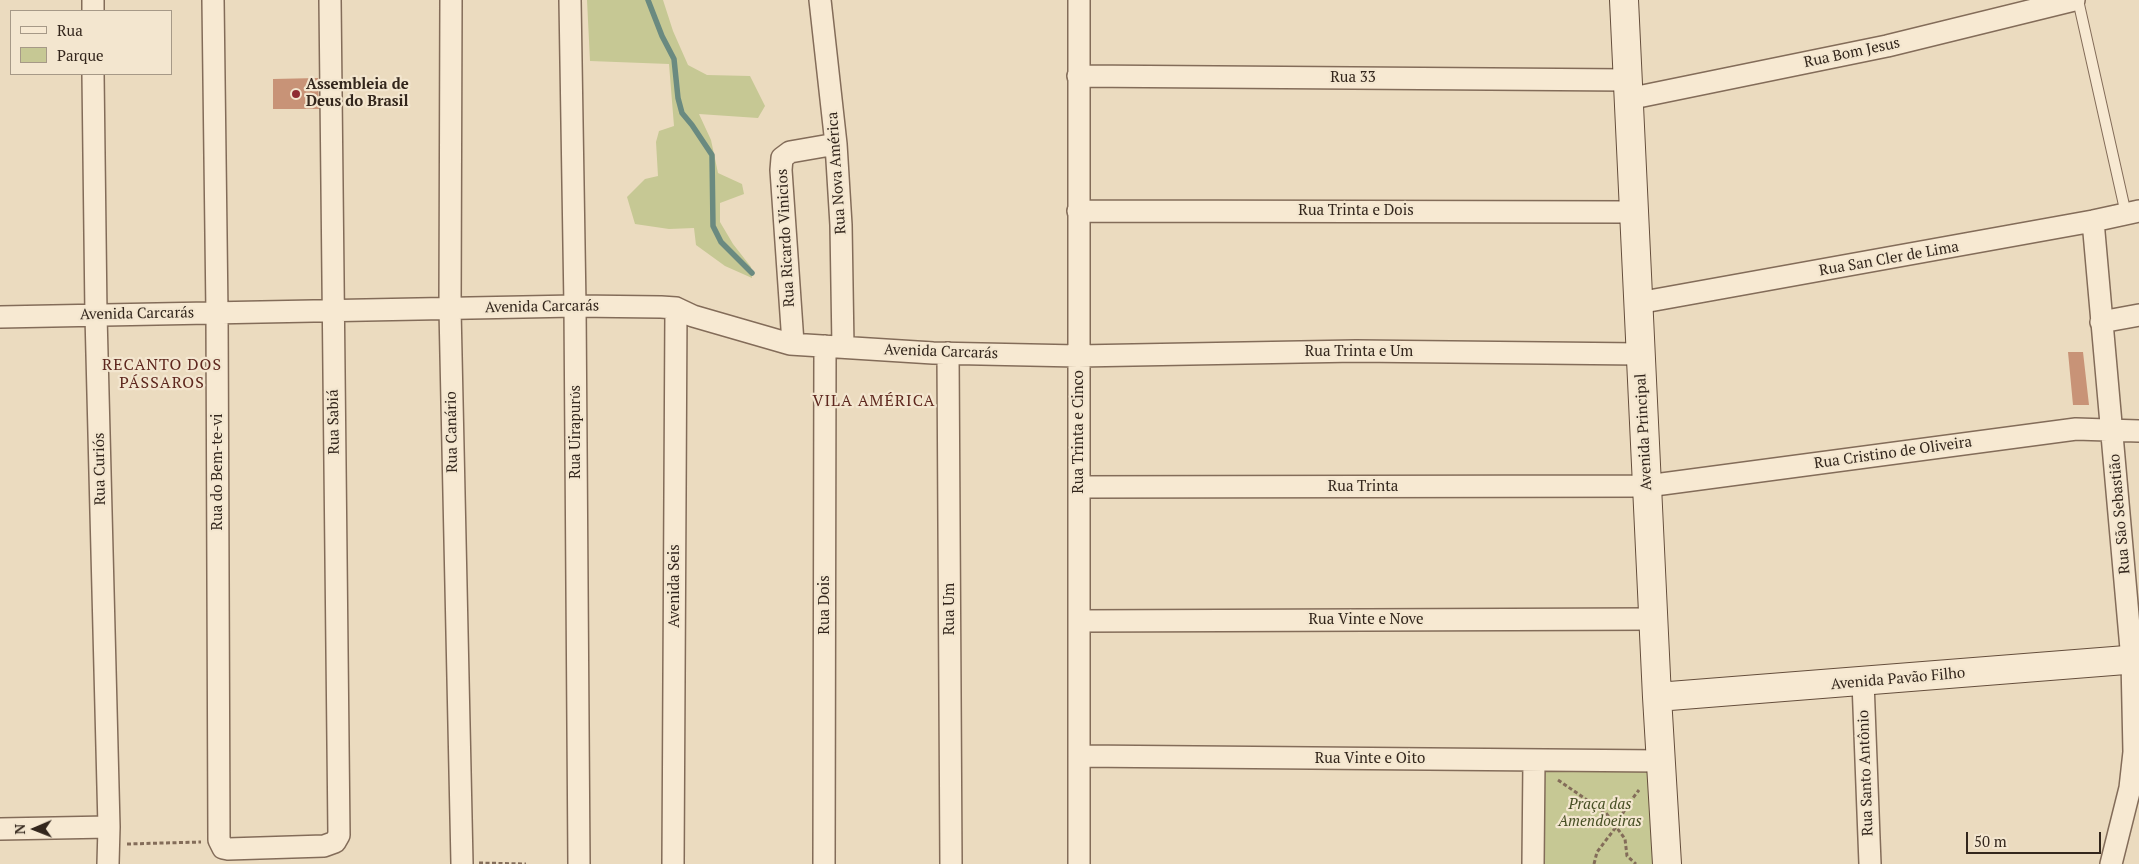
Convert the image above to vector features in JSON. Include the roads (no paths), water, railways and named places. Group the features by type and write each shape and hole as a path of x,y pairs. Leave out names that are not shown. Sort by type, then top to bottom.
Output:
{"main road":[{"name":"Avenida Principal","path":"1624,0 1653,619 1667,864"},
{"name":"Avenida Pavão Filho","path":"1657,697 2136,659"}],"street":[{"name":"Rua do Bem-te-vi","path":"213,0 224,846"},
{"name":"Rua Sabiá","path":"224,846 324,846 335,842 339,835 330,0"},
{"name":"Rua Canário","path":"451,0 450,308 462,863"},
{"name":"Rua Uirapurύs","path":"570,0 575,306 579,864"},
{"name":"Rua Nova América","path":"820,0 836,144 841,225 834,346"},
{"name":"Rua Trinta e Cinco","path":"1079,0 1079,864"},
{"name":"Rua Bom Jesus","path":"1627,89 1887,46 2076,0"},
{"name":"Rua Curiós","path":"93,75 96,315 109,845"},
{"name":"Rua 33","path":"1078,76 1627,89"},
{"name":"Rua Ricardo Vinicios","path":"793,344 781,170 782,158 790,152 836,144"},
{"name":"Rua Trinta e Dois","path":"1078,211 1633,212"},
{"name":"Rua San Cler de Lima","path":"1638,303 2093,222 2132,213"},
{"name":"Rua São Sebastião","path":"2093,222 2101,322 2136,659 2134,788 2111,864"},
{"name":"Avenida Carcarás","path":"0,317 575,306 661,307 676,308 693,316 793,344 948,353 1078,356"},
{"name":"Avenida Seis","path":"674,864 676,308"},
{"path":"2101,322 2139,315"},
{"name":"Rua Dois","path":"824,864 834,346"},
{"name":"Rua Trinta e Um","path":"1078,356 1356,351 1640,354"},
{"name":"Rua Um","path":"948,353 951,864"},
{"name":"Rua Cristino de Oliveira","path":"1647,486 2076,429 2139,431"},
{"name":"Rua Trinta","path":"1079,487 1647,486"},
{"name":"Rua Vinte e Nove","path":"1079,621 1653,619"},
{"name":"Rua Santo Antônio","path":"1863,682 1870,864"},
{"name":"Rua Vinte e Oito","path":"1079,756 1661,761"},
{"path":"1533,864 1534,760"},
{"path":"0,829 109,845"}],"lane":[{"path":"2076,0 2132,213"}],"waterway":[{"path":"648,0 662,36 674,59 678,98 682,113 712,155 713,226 721,242 752,273"}],"place":[{"name":"Assembleia de Deus do Brasil","path":"296,94"}],"district":[{"name":"RECANTO DOS PÁSSAROS","path":"162,374"},
{"name":"VILA AMÉRICA","path":"874,401"}],"park label":[{"name":"Praça das Amendoeiras","path":"1600,814"}]}
